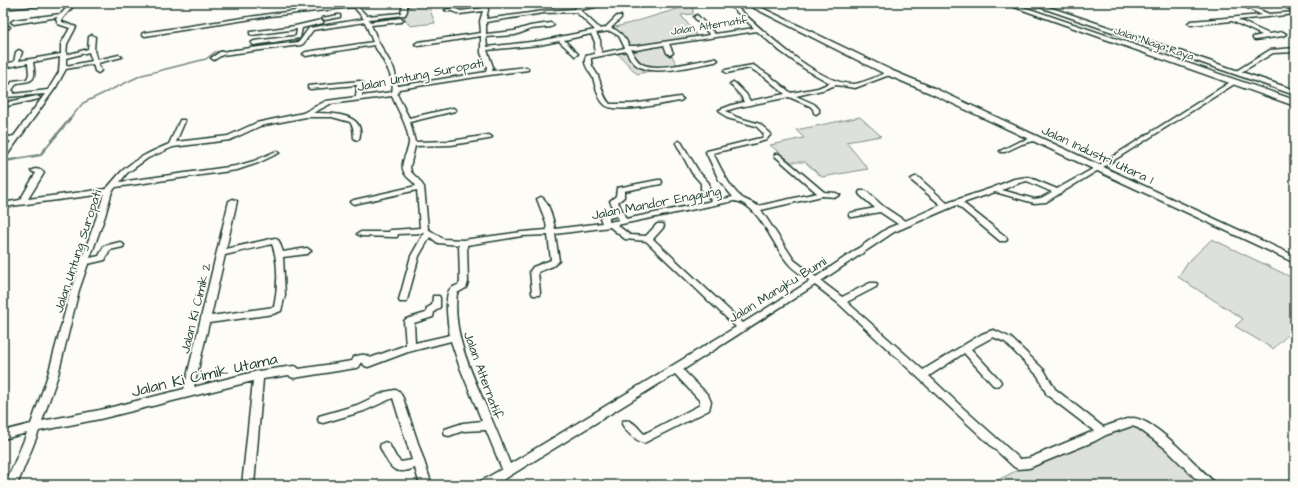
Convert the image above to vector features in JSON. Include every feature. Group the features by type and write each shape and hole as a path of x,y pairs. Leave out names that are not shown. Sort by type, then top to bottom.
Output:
{"main road":[{"name":"Jalan Niaga Raya","path":"1006,3 1295,103"},
{"name":"Jalan Niaga Raya","path":"1031,3 1295,93"}],"street":[{"path":"3,8 11,5 55,3"},
{"path":"3,157 48,94 63,68 64,44 74,27 60,23 59,19 61,15 74,3"},
{"path":"214,58 220,54 301,43 311,29 403,14 405,11 405,3"},
{"path":"483,21 544,12 577,10 578,8 593,6 594,3"},
{"path":"729,3 758,29"},
{"name":"Jalan Alternatif","path":"747,3 890,73"},
{"path":"1238,3 1270,16"},
{"path":"1277,3 1295,10"},
{"path":"145,34 355,4 366,19 376,45 391,69 395,91 406,121 412,144 407,158 406,170 418,181 420,187 426,231 414,256 403,300"},
{"path":"447,10 453,9 460,13 485,6"},
{"name":"Jalan Untung Suropati","path":"35,427 53,376 66,320 84,262 110,188 130,167 172,145 230,138 258,124 305,115 328,102 359,98 489,73 490,67 484,49 483,21 485,6"},
{"path":"577,10 598,30"},
{"path":"1191,24 1295,13"},
{"path":"14,22 61,15"},
{"path":"1201,15 1214,21"},
{"path":"252,33 290,28 300,24 338,16"},
{"path":"607,29 619,17"},
{"path":"697,17 714,36"},
{"path":"326,19 401,20"},
{"path":"1233,19 1268,36"},
{"path":"260,32 257,43 300,37 300,24"},
{"path":"484,49 519,46 544,34 552,25"},
{"path":"290,28 290,38"},
{"name":"Jalan Alternatif","path":"598,55 628,48 758,29 773,43 807,68 835,83 855,86 890,73"},
{"path":"275,30 275,40"},
{"path":"560,39 598,30 616,30 636,62 641,66 648,68 660,68 715,60"},
{"path":"591,32 595,35 598,41 598,55 588,57 586,61 594,74 603,98 609,105 626,106 680,99"},
{"path":"418,44 484,35 515,33 544,34 560,39 575,54"},
{"path":"1255,38 1283,34"},
{"path":"92,37 91,50 98,71"},
{"path":"666,43 670,53"},
{"path":"306,54 376,45"},
{"path":"328,55 376,45"},
{"path":"3,66 91,50"},
{"path":"1236,73 1272,51 1295,50"},
{"path":"16,64 19,52"},
{"path":"63,68 119,57"},
{"path":"30,61 32,74 29,80 15,82 8,92 11,92 10,96 48,94"},
{"path":"727,71 751,66 790,94 812,105 816,109 816,112"},
{"path":"489,73 526,69"},
{"name":"Jalan Industri Utara 1","path":"890,73 933,91 1295,260"},
{"path":"995,190 1038,202 1098,168 1234,82"},
{"path":"310,88 360,83 359,98"},
{"path":"738,199 723,180 709,152 712,150 758,141 767,137 768,134 758,125 732,118 724,114 722,110 790,94 820,89 835,83"},
{"path":"733,84 744,95 748,104"},
{"path":"3,88 11,88"},
{"path":"3,105 48,94"},
{"path":"406,121 453,110"},
{"path":"276,121 278,112"},
{"path":"305,115 332,115 352,121 356,127 357,138"},
{"path":"172,145 182,121"},
{"path":"412,144 451,143 489,137"},
{"path":"3,140 16,138"},
{"path":"1003,151 1020,143 1036,139"},
{"path":"679,143 696,173 705,183 705,189 717,203"},
{"path":"3,205 237,168 256,162 276,153"},
{"path":"777,155 822,194"},
{"path":"23,202 40,173 39,171 35,171"},
{"path":"915,179 946,206"},
{"name":"Jalan Mangku Bumi","path":"485,485 676,369 816,281 891,230 946,206 1017,181 1028,179 1058,192"},
{"path":"624,222 614,202 620,197 620,190 658,182"},
{"path":"354,202 420,187"},
{"path":"863,193 904,224"},
{"path":"756,209 822,194 836,195"},
{"path":"536,293 534,271 541,266 551,264 555,261 550,222 541,199"},
{"name":"Jalan Mandor Enggung","path":"463,243 522,234 552,232 624,222 738,199 749,202 756,209 789,260 803,273 842,301 922,375 959,412 1018,464 1029,463 1091,438 1102,432"},
{"name":"Jalan Ki Cimik 2","path":"188,393 233,201"},
{"path":"958,202 1003,239"},
{"path":"853,215 881,208"},
{"path":"620,213 604,217 609,224 628,237 648,239 742,327"},
{"path":"648,239 660,226"},
{"path":"361,234 394,235 393,232 426,231 446,242 463,243"},
{"name":"Jalan Ki Cimik 2","path":"221,253 274,241 278,246 280,255"},
{"name":"Jalan Alternatif","path":"463,243 464,282 463,286 453,291 451,304 455,337 467,373 508,471"},
{"path":"84,262 102,258 107,248 120,245"},
{"path":"206,320 273,311 278,309 280,290 280,255 307,251"},
{"path":"842,301 873,285"},
{"path":"411,348 408,321 429,316 430,310 436,307 436,298"},
{"path":"922,375 985,336 993,333 1004,338 1042,374 1050,392 1102,432 1132,422 1140,424 1169,445 1209,485"},
{"name":"Jalan Ki Cimik Utama","path":"35,427 85,419 258,375 294,370 294,374 329,370 356,364 357,360 364,358 368,363 411,348 455,337"},
{"path":"965,348 996,382"},
{"path":"627,424 644,439 705,407 706,402 704,398 676,369"},
{"path":"248,485 258,375"},
{"path":"323,419 360,408 389,395 395,394 398,398 426,485"},
{"path":"449,432 463,427 488,424"},
{"path":"3,435 35,427"},
{"path":"11,485 35,427"},
{"path":"385,447 399,468 404,468 419,462"}],"shaded area":[{"path":"697,3 718,3 693,8 693,14 681,15 697,36 665,43 677,65 637,74 618,54 632,51 612,28"},
{"path":"428,5 435,23 410,26 402,14 404,7"},
{"path":"860,117 881,136 846,142 868,169 822,177 805,162 791,162 770,145 804,138 796,130"},
{"path":"1212,239 1295,279 1295,328 1273,349 1235,326 1243,319 1178,277 1187,263"},
{"path":"1135,420 1203,485 988,485 1099,429"}],"waterway":[{"path":"308,31 309,28 359,20"},
{"path":"69,120 83,103 142,75 206,59 215,52 303,40"},
{"path":"5,161 40,155 70,119"}]}
